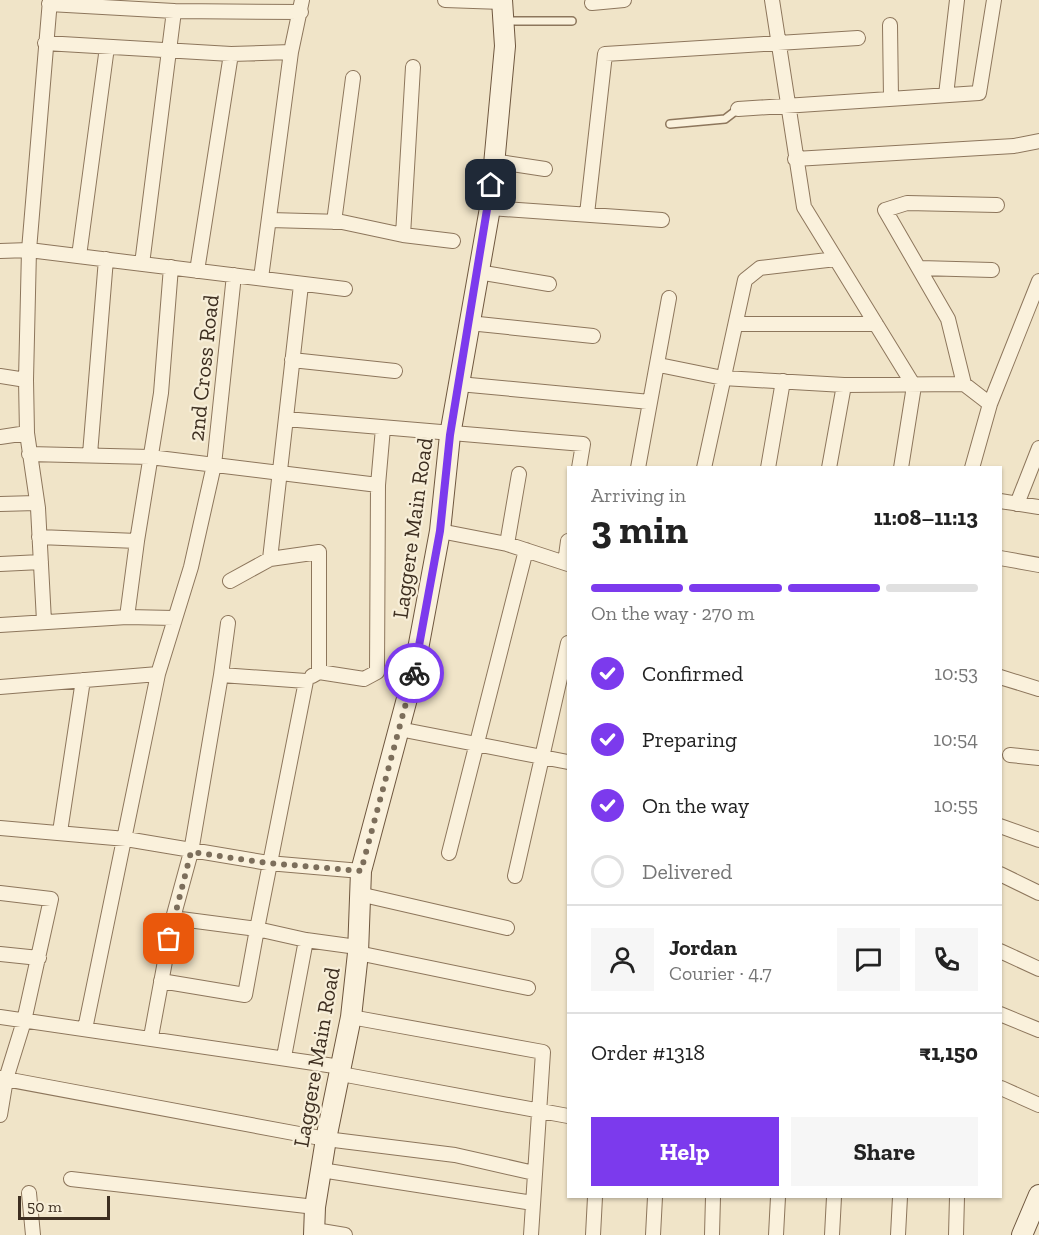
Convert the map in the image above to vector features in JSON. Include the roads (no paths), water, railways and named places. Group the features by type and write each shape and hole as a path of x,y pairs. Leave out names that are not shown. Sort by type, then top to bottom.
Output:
{"street":[{"path":"445,0 502,1"},
{"path":"592,3 624,0"},
{"path":"772,0 804,207 914,386 901,466"},
{"path":"946,95 957,0"},
{"path":"738,109 980,93 994,0"},
{"name":"Laggere Main Road","path":"315,1232 315,1207 326,1139 351,1017 358,950 361,871 413,676 440,531 450,435 490,208 505,46 502,1"},
{"path":"44,621 36,503 27,433 26,380 28,250 49,2 174,11 301,6 291,52 261,278"},
{"path":"142,264 174,11"},
{"path":"890,25 891,98"},
{"path":"587,214 605,54 858,38"},
{"path":"45,43 231,54 291,52"},
{"path":"79,256 107,47"},
{"path":"197,271 231,54"},
{"path":"403,235 413,67"},
{"path":"334,222 353,78"},
{"path":"795,159 1014,146 1039,141"},
{"path":"493,161 545,169"},
{"path":"990,404 964,384 948,319 885,210 906,202 997,205"},
{"path":"490,208 662,220"},
{"path":"270,220 334,222 403,235 453,241"},
{"path":"0,251 28,250 345,289"},
{"path":"704,466 745,280 760,268 836,259"},
{"path":"90,454 106,260"},
{"path":"127,617 161,393 171,267"},
{"path":"920,268 992,270"},
{"path":"478,272 549,284"},
{"name":"2nd Cross Road","path":"85,1029 158,675 191,567 214,465 234,275"},
{"path":"973,466 990,404 1039,281"},
{"path":"270,559 301,285"},
{"path":"638,466 659,365 669,298"},
{"path":"469,323 593,336"},
{"path":"736,324 876,324"},
{"path":"292,360 395,371"},
{"path":"659,365 723,378 914,386 964,384"},
{"path":"0,376 26,380"},
{"path":"768,466 783,381"},
{"path":"459,384 650,402"},
{"path":"829,466 844,384"},
{"path":"286,419 450,435 518,437 583,444 579,466"},
{"path":"221,675 306,681 319,672 364,679 377,672 378,485 383,428"},
{"path":"0,436 27,433"},
{"path":"1017,504 1039,448"},
{"path":"29,454 150,457 378,485"},
{"path":"507,544 519,474"},
{"path":"1002,501 1039,507"},
{"path":"0,504 36,503"},
{"path":"440,531 507,544 567,563"},
{"path":"39,537 137,541"},
{"path":"449,853 526,550"},
{"path":"230,581 270,559 319,552 319,672"},
{"path":"1002,558 1039,565"},
{"path":"0,564 41,562"},
{"path":"0,625 127,617 174,618"},
{"path":"151,1037 173,918 191,852 228,623"},
{"path":"516,876 567,648"},
{"path":"0,687 158,675"},
{"path":"1002,677 1039,688"},
{"path":"60,832 82,680"},
{"path":"161,981 245,995 268,863 306,681"},
{"path":"399,729 567,762"},
{"path":"1010,755 1039,758"},
{"path":"1002,827 1039,840"},
{"path":"0,828 126,839 191,852 268,863 361,871"},
{"path":"1002,875 1039,892"},
{"path":"0,893 51,899 24,1021 3,1079 0,1115"},
{"path":"359,894 507,928"},
{"path":"173,918 257,930 528,988"},
{"path":"284,1057 306,940"},
{"path":"1002,952 1039,969"},
{"path":"0,954 39,958"},
{"path":"1002,1015 1039,1030"},
{"path":"0,1017 284,1057 539,1112 567,1116"},
{"path":"351,1017 543,1052 531,1235"},
{"path":"3,1079 326,1139 455,1155 534,1173"},
{"path":"1002,1088 1039,1105"},
{"path":"321,1170 533,1203"},
{"path":"71,1179 315,1207"},
{"path":"29,1193 33,1235"},
{"path":"1022,1235 1039,1195"},
{"path":"593,1235 595,1198"},
{"path":"653,1235 655,1198"},
{"path":"712,1235 713,1198"},
{"path":"776,1235 778,1198"},
{"path":"832,1235 834,1198"},
{"path":"898,1235 900,1198"},
{"path":"956,1235 957,1198"},
{"path":"315,1232 345,1235"}],"lane":[{"path":"503,22 572,21"},
{"path":"670,124 725,119 738,109"}]}
